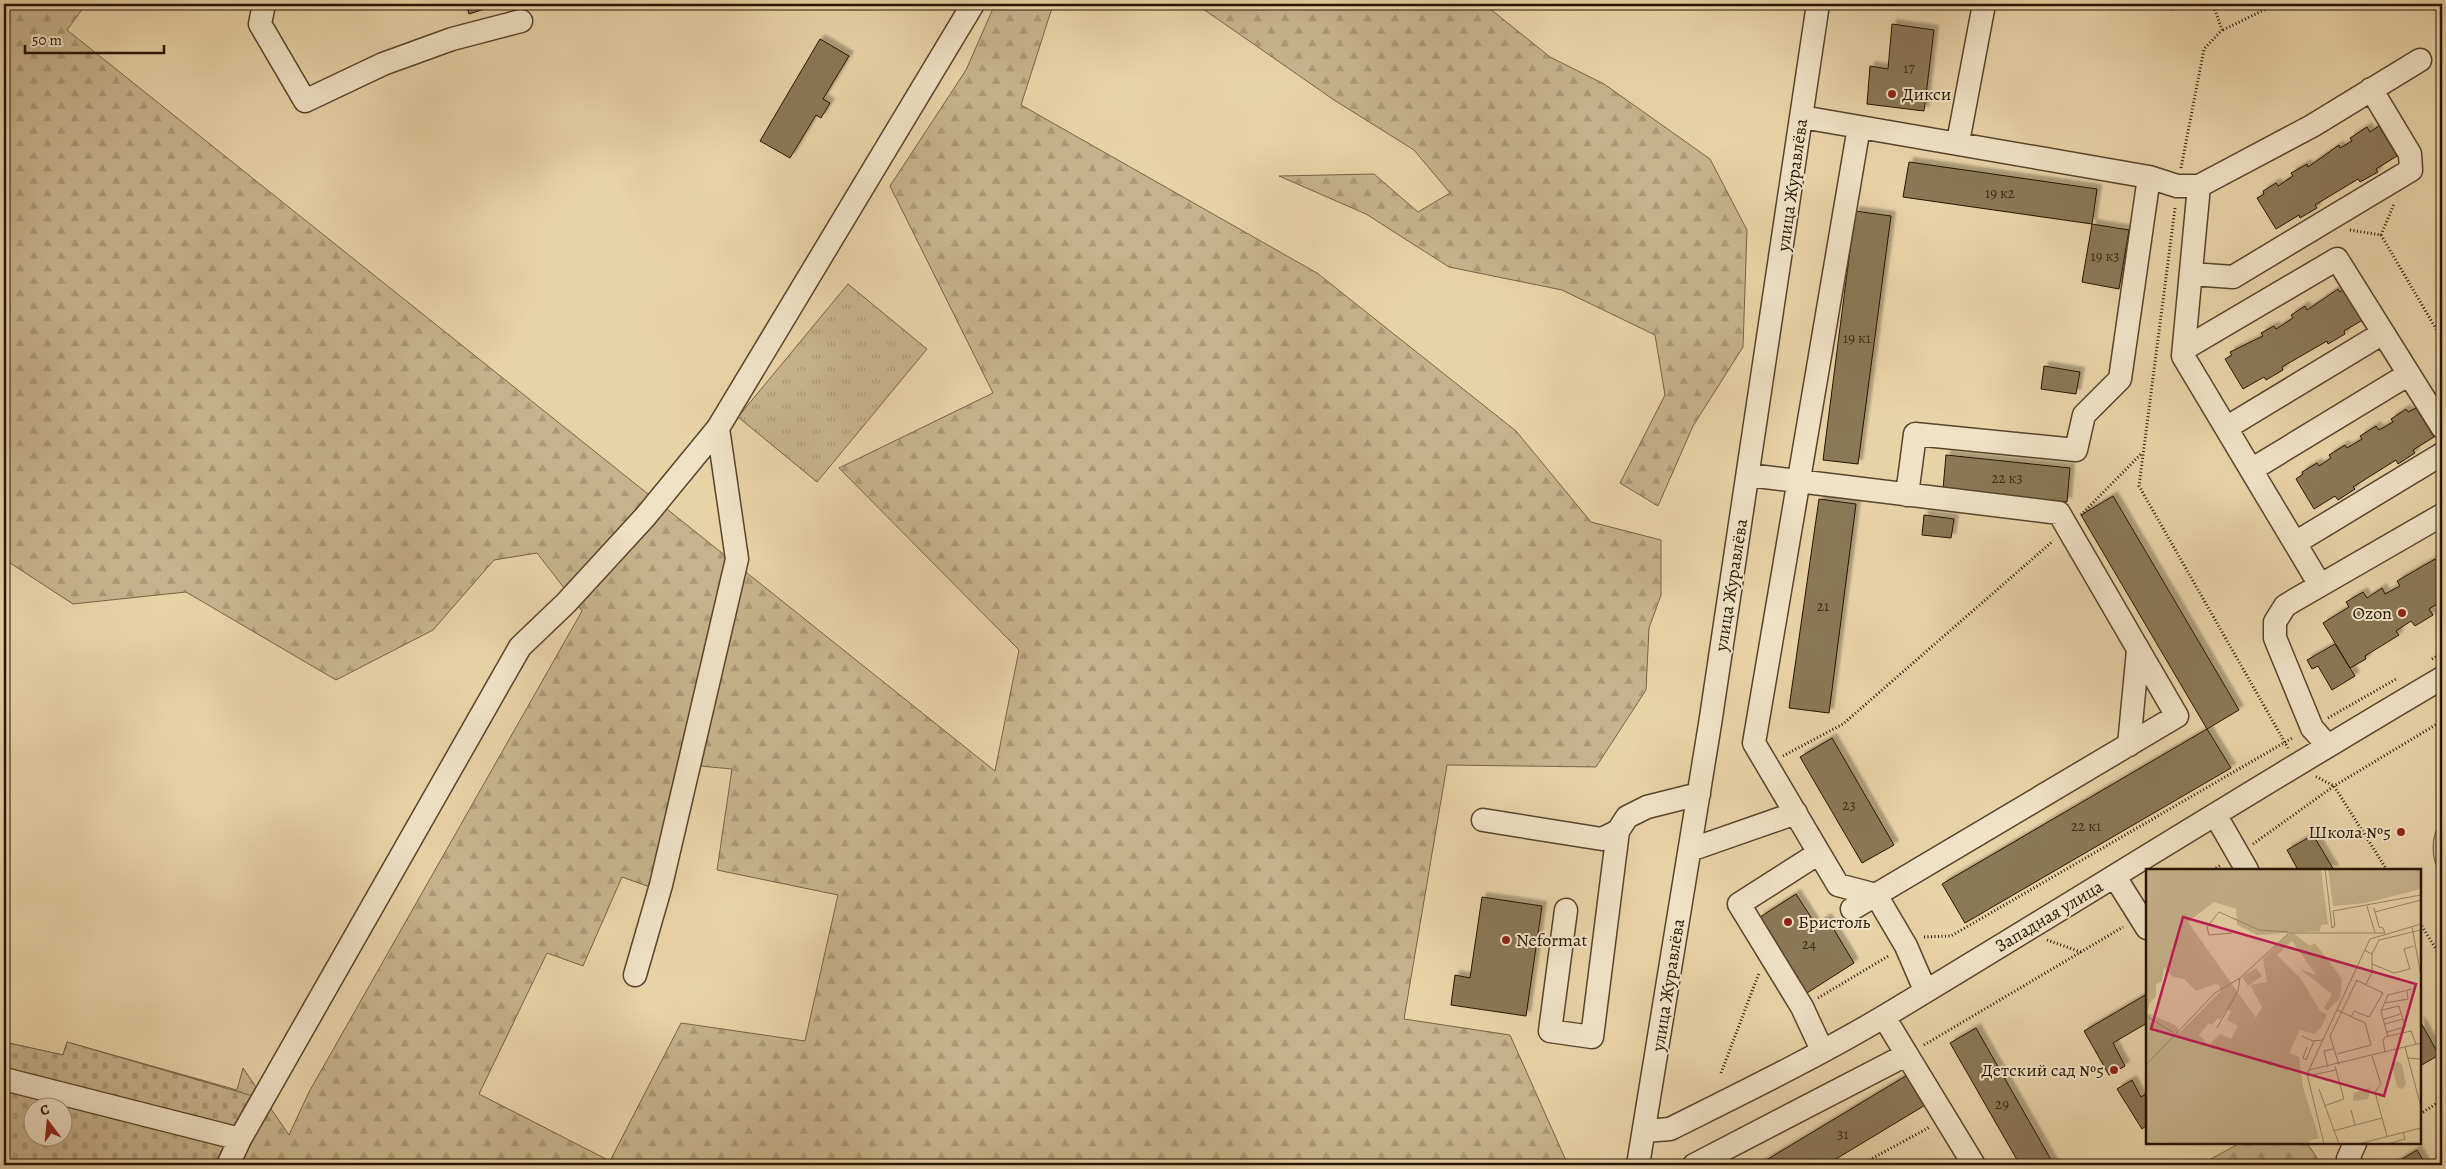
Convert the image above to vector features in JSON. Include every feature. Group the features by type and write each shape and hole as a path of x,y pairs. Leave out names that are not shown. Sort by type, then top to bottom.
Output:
{"street":[{"path":"264,4 260,24 305,101 384,64 443,42 521,20"},
{"path":"228,1165 240,1139 520,647 566,603 645,517 718,428 973,4"},
{"name":"улица Журавлёва","path":"1638,1165 1699,794 1818,4"},
{"path":"1958,142 1984,4"},
{"path":"1802,117 1958,142 2149,176 2188,186 2312,126 2420,60"},
{"path":"2191,274 2233,277 2411,170 2410,154 2370,89"},
{"path":"1859,127 1754,743 1838,885 1876,895 1906,946 1925,990"},
{"path":"1907,495 1915,434 2076,450 2084,415 2120,379 2149,176"},
{"path":"2188,186 2191,274 2184,349 2185,360 2320,585"},
{"path":"2184,349 2337,259 2442,427"},
{"path":"2226,428 2383,333"},
{"path":"2251,470 2409,374"},
{"path":"635,975 661,885 737,559 718,428"},
{"path":"2295,543 2442,454"},
{"path":"1748,475 2058,513 2177,716 1852,909"},
{"path":"2328,746 2312,728 2277,647 2274,630 2275,622 2285,606 2442,515"},
{"path":"2129,745 2138,650"},
{"name":"Западная улица","path":"1644,1131 1670,1129 1884,1017 1925,990 2442,678"},
{"path":"1483,820 1602,839 1618,831 1628,817 1647,807 1699,794"},
{"path":"1690,850 1796,813"},
{"path":"2216,816 2242,863"},
{"path":"1566,910 1550,1031 1592,1037 1618,831"},
{"path":"1819,853 1738,904 1802,1007 1822,1050"},
{"path":"2115,877 2144,922"},
{"path":"1884,1017 1974,1165"},
{"path":"1694,1165 1906,1055"},
{"path":"4,1079 240,1139"},
{"path":"2352,1165 2348,1159 2354,1144"}],"path":[{"path":"2213,4 2222,30"},
{"path":"2276,4 2222,30 2204,49 2188,186 2139,486 2285,742 2296,766 2334,786 2386,869"},
{"path":"2382,235 2442,338"},
{"path":"1768,765 1843,724 2068,528 2143,453"},
{"path":"2426,662 2442,653"},
{"path":"1802,1007 1922,937 1951,936 2402,676"},
{"path":"2217,869 2242,863 2334,786 2442,721"},
{"path":"1906,1055 2082,952 2144,922"},
{"path":"2421,925 2442,959"},
{"path":"2022,932 2082,952"},
{"path":"1721,1073 1768,951"},
{"path":"2421,1113 2442,1100"},
{"path":"1860,1165 1946,1118"}],"green space":[{"path":"4,4 86,4 67,30 995,771 1019,650 839,468 993,393 890,186 966,70 995,4 1057,4 1051,11 1021,105 1317,273 1516,431 1591,522 1661,540 1661,595 1649,628 1646,690 1596,767 1447,765 1404,1019 1510,1035 1568,1165 4,1165 4,1042 63,1055 67,1042 237,1090 243,1068 289,1135 309,1092 582,611 537,553 494,560 433,630 336,680 186,592 73,604 4,559","holes":["678,764 732,769 717,870 838,895 805,1041 681,1023 610,1161 479,1094 547,953 583,966 622,877 650,887"]},
{"path":"1196,4 1484,4 1550,57 1604,84 1710,159 1747,230 1743,347 1693,426 1658,506 1620,483 1665,395 1655,335 1562,290 1449,267 1366,214 1279,176 1374,174 1418,212 1450,193 1414,150 1334,100"},
{"path":"848,284 927,349 817,482 738,417"},
{"path":"2442,817 2442,878 2435,862 2433,848 2435,833"},
{"path":"4,1042 63,1055 67,1042 253,1096 224,1165 4,1165"},
{"path":"2238,1144 2308,1144 2319,1161 2318,1165 2200,1165"}],"building":[{"path":"466,4 489,4 491,7 469,14"},
{"path":"2134,4 2173,4 2172,10"},
{"path":"1892,24 1934,30 1924,111 1867,104 1870,66 1888,69"},
{"path":"820,39 849,56 823,99 830,103 821,118 816,115 790,158 760,141"},
{"path":"2379,126 2397,156 2376,169 2378,172 2360,182 2358,179 2315,205 2317,208 2300,218 2299,215 2276,229 2257,198 2264,194 2263,191 2276,183 2278,186 2293,176 2291,173 2307,164 2308,167 2339,145 2340,148 2352,141 2350,138 2367,127 2370,132"},
{"path":"1909,162 2097,189 2092,224 1903,197"},
{"path":"1855,211 1891,216 1858,464 1823,460"},
{"path":"2092,224 2129,230 2119,289 2082,282"},
{"path":"2348,287 2366,318 2344,331 2345,334 2328,344 2327,341 2282,367 2283,370 2266,380 2264,377 2243,389 2225,359 2232,355 2230,352 2263,336 2261,333 2274,326 2276,329 2293,318 2291,315 2305,306 2307,310 2338,289 2340,292"},
{"path":"2044,366 2080,372 2076,394 2041,389"},
{"path":"2416,408 2434,437 2413,450 2415,453 2398,464 2396,460 2353,487 2355,489 2338,500 2335,496 2314,509 2296,479 2303,474 2302,472 2317,463 2319,466 2331,458 2329,455 2345,445 2347,448 2362,439 2360,436 2376,426 2379,430 2393,422 2391,419 2406,409 2408,412"},
{"path":"1946,455 2070,468 2067,502 1943,489"},
{"path":"2113,496 2239,710 2207,729 2081,515"},
{"path":"1819,499 1856,504 1829,713 1789,708"},
{"path":"1924,515 1954,519 1951,538 1922,535"},
{"path":"2435,559 2438,563 2442,560 2442,601 2429,609 2433,615 2415,626 2411,621 2396,631 2399,635 2365,656 2366,659 2350,668 2323,623 2349,607 2346,602 2363,592 2367,598 2382,588 2385,594 2400,586 2397,581"},
{"path":"2335,644 2355,676 2332,690 2318,666 2312,669 2307,660"},
{"path":"2207,729 2231,768 1965,923 1942,884"},
{"path":"1832,738 1894,845 1862,863 1800,757"},
{"path":"2313,835 2333,869 2297,869 2287,850"},
{"path":"1796,894 1816,925 1827,918 1854,963 1807,993 1760,917"},
{"name":"Neformat","path":"1482,897 1542,906 1526,1016 1451,1005 1455,975 1470,978"},
{"path":"2146,995 2146,1024 2113,1043 2125,1066 2109,1075 2084,1031"},
{"path":"2421,1023 2439,1055 2421,1065"},
{"path":"1976,1028 2054,1165 2020,1165 1950,1043"},
{"path":"1909,1074 1927,1104 1826,1165 1758,1165"},
{"path":"2132,1080 2141,1097 2146,1094 2146,1126 2142,1129 2117,1089"},
{"path":"2417,1150 2426,1165 2392,1165"}],"place":[{"name":"Дикси","path":"1892,94"},
{"name":"Ozon","path":"2402,613"},
{"name":"Школа №5","path":"2401,832"},
{"name":"Бристоль","path":"1788,922"},
{"name":"Neformat","path":"1506,940"},
{"name":"Детский сад №5","path":"2114,1070"}]}
